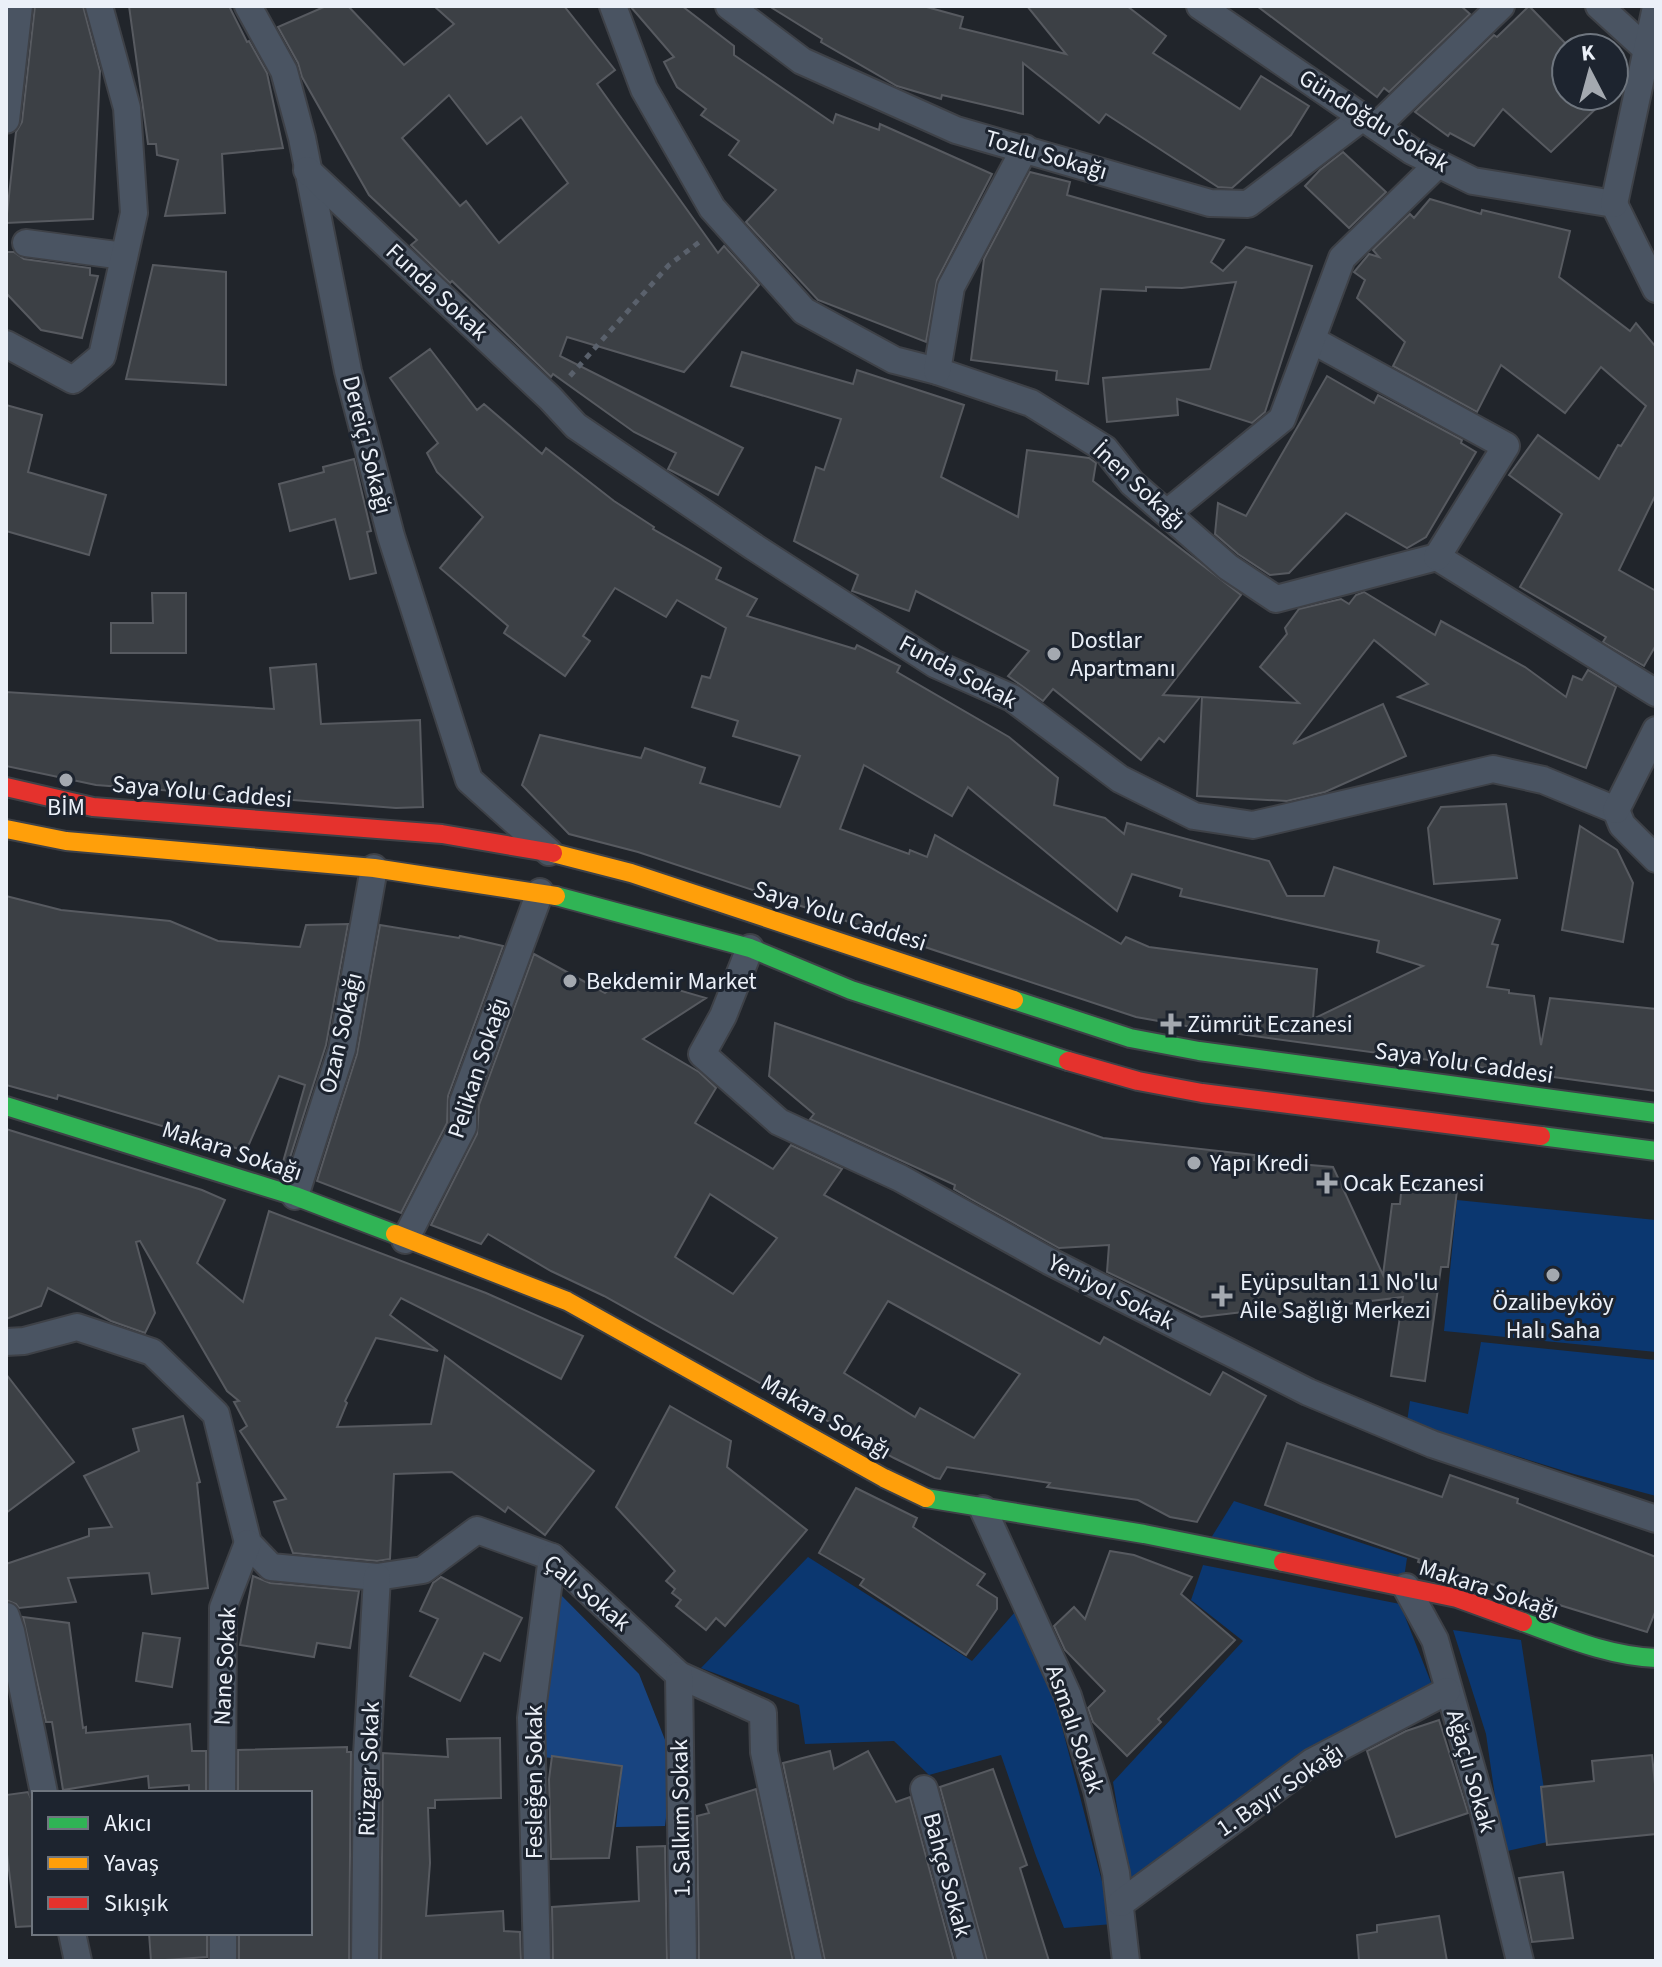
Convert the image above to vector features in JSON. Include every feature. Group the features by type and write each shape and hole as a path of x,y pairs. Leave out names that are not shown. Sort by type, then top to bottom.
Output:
{"main road":[{"name":"Saya Yolu Caddesi","path":"6,787 93,807 442,834 549,852 676,888 842,941 1130,1038 1199,1051 1656,1113"},
{"path":"6,829 66,841 374,868 540,892 750,948 851,990 1056,1058 1138,1081 1202,1093 1656,1151"},
{"path":"540,892 549,852"},
{"name":"Makara Sokağı","path":"6,1106 295,1196 567,1301 884,1478 928,1499 1144,1534 1457,1598 1588,1646 1630,1657 1656,1658"}],"street":[{"path":"6,120 19,6"},
{"path":"6,344 73,380 102,356 134,213 127,108 99,6"},
{"name":"Dereiçi Sokağı","path":"248,6 284,71 302,138 348,371 387,521 469,780 549,852"},
{"name":"İnen Sokağı","path":"613,6 644,89 712,208 804,311 894,360 1031,403 1105,449 1132,483 1228,567 1276,599 1437,557"},
{"name":"Tozlu Sokağı","path":"729,6 802,61 956,130 1210,203 1248,204 1370,121 1501,6"},
{"name":"Gündoğdu Sokak","path":"1200,6 1412,151 1473,181 1614,204"},
{"path":"1599,6 1645,48"},
{"path":"1656,7 1614,204 1649,259 1656,289"},
{"path":"937,371 951,287 1025,148"},
{"path":"1167,513 1282,419 1342,258 1438,164"},
{"name":"Funda Sokak","path":"307,170 576,426 935,664 1012,698 1120,779 1194,816 1253,825 1493,769 1543,780 1616,810"},
{"path":"26,243 124,256"},
{"path":"1312,340 1506,446 1437,557 1656,693"},
{"path":"1656,730 1616,810 1622,825 1656,859"},
{"name":"Ozan Sokağı","path":"295,1196 342,1049 374,868"},
{"name":"Pelikan Sokağı","path":"405,1240 463,1127 463,1102 540,892"},
{"name":"Yeniyol Sokak","path":"750,948 723,1016 702,1054 779,1122 900,1178 1049,1261 1308,1392 1432,1444 1656,1519"},
{"path":"6,1342 24,1341 77,1327 152,1352 216,1414 248,1543"},
{"name":"Asmalı Sokak","path":"983,1509 1068,1696 1097,1790 1121,1903 1126,1961"},
{"name":"Çalı Sokak","path":"248,1543 271,1567 377,1577 423,1570 477,1530 552,1557 679,1675 763,1713 764,1752 809,1961"},
{"name":"Nane Sokak","path":"222,1791 223,1608 248,1543"},
{"name":"Fesleğen Sokak","path":"537,1961 531,1718 552,1557"},
{"name":"Rüzgar Sokak","path":"365,1961 367,1755 377,1577"},
{"name":"Ağaçlı Sokak","path":"1406,1587 1435,1640 1483,1809 1520,1961"},
{"path":"6,1616 44,1791"},
{"name":"1. Salkım Sokak","path":"679,1675 683,1961"},
{"name":"1. Bayır Sokağı","path":"1121,1903 1312,1762 1447,1691"},
{"name":"Bahçe Sokak","path":"924,1789 971,1961"},
{"path":"72,1935 78,1961"},
{"path":"223,1935 223,1961"}],"path":[{"path":"550,398 669,265 725,223"}],"shaded area":[{"name":"Özalibeyköy Halı Saha","path":"1457,1200 1656,1220 1656,1352 1444,1331"},
{"path":"1481,1342 1656,1360 1656,1496 1407,1422 1410,1401 1468,1414"},
{"path":"1234,1501 1407,1558 1404,1578 1211,1538"},
{"path":"808,1557 972,1661 1015,1612 1055,1700 1113,1924 1064,1928 1001,1755 929,1775 894,1741 805,1744 799,1705 701,1668"},
{"path":"1203,1565 1400,1604 1434,1690 1130,1886 1113,1782 1243,1641 1191,1600"},
{"path":"559,1593 639,1674 673,1760 665,1826 616,1827 622,1766 543,1757 539,1711"},
{"path":"1453,1630 1521,1640 1552,1841 1503,1852 1486,1734"}],"building":[{"path":"35,6 83,6 100,71 93,219 6,223 16,132 22,122"},
{"path":"129,6 229,6 267,73 283,148 222,154 225,213 165,216 178,160 157,155 156,144 148,144"},
{"path":"326,6 348,6 404,65 454,24 434,6 564,6 615,70 597,84 718,253 724,246 759,285 684,372 567,337 560,356 743,448 718,495 668,469 676,453 634,432 553,374 551,377 411,245 417,240 369,195 302,77 298,63 278,27","holes":["449,95 487,144 521,117 568,183 499,243 466,201 460,206 402,138"]},
{"path":"630,6 682,6 734,46 734,55 833,123 836,114 879,130 880,124 992,174 937,280 926,342 818,300 746,222 776,190 729,155 739,141 701,115 706,109 677,87 664,62 674,57"},
{"path":"769,6 923,6 963,17 960,28 1066,54 1027,6 1127,6 1166,36 1153,53 1240,109 1261,76 1309,106 1291,135 1232,188 1218,187 1106,114 1099,123 1023,63 1023,114 942,95 941,99 897,86 821,42 822,39"},
{"path":"1257,6 1461,6 1470,14 1389,92 1384,88 1377,97"},
{"path":"1529,6 1554,32 1550,32 1550,112 1592,112 1551,152 1503,109 1474,146 1450,133 1448,136 1415,112 1494,35 1497,37"},
{"path":"1343,152 1386,192 1349,228 1305,186"},
{"path":"1030,172 1070,182 1067,195 1224,240 1211,262 1223,271 1246,247 1312,266 1265,412 1252,423 1177,399 1178,415 1107,422 1103,378 1210,369 1236,282 1182,288 1146,287 1146,291 1101,289 1088,384 1056,380 1057,371 971,360 984,259"},
{"path":"1430,199 1481,214 1482,210 1570,231 1559,277 1630,331 1636,323 1656,347 1656,494 1619,570 1656,591 1656,645 1644,666 1603,642 1606,637 1520,587 1562,514 1509,475 1538,435 1599,479 1618,445 1621,446 1646,406 1601,367 1565,413 1501,365 1477,412 1393,366 1405,342 1357,298 1365,280 1354,272 1369,254 1379,257 1373,250 1410,214 1414,218"},
{"path":"6,252 14,252 24,259 90,268 90,275 98,276 82,338 41,330 6,293"},
{"path":"153,265 226,272 226,385 126,379"},
{"path":"430,349 477,410 484,404 542,454 546,448 653,529 721,568 716,579 757,599 747,616 855,649 857,645 900,666 897,672 1009,737 1058,778 1054,805 1105,818 1124,834 1127,823 1269,861 1287,896 1324,896 1334,867 1500,920 1492,944 1498,945 1487,987 1534,996 1541,1045 1550,998 1656,1009 1656,1091 1203,1029 1136,1017 638,852 569,834 522,785 540,735 641,758 645,748 705,768 700,783 780,807 800,756 733,736 738,721 692,707 702,676 710,678 726,628 677,600 666,617 615,588 583,636 590,641 565,676 504,633 508,626 440,568 483,517 437,472 427,453 438,443 390,378","holes":["864,765 952,816 968,787 1117,911 1132,874 1182,889 1180,896 1379,941 1377,952 1423,966 1313,1019 1317,969 1149,947 1126,937 1121,944 935,835 927,857 910,850 909,854 840,829"]},
{"path":"742,352 853,384 857,370 964,405 941,477 1018,517 1027,450 1089,458 1096,463 1093,481 1241,595 1163,695 1200,697 1164,742 1159,738 1141,760 1053,689 1043,701 1008,676 1029,651 916,591 909,611 852,591 858,575 794,541 816,467 824,470 841,419 731,386"},
{"path":"1327,376 1374,403 1378,395 1462,440 1461,443 1476,452 1426,537 1407,548 1346,513 1289,573 1270,575 1215,534 1218,503 1246,516"},
{"path":"6,405 42,415 28,472 106,495 89,555 6,531"},
{"path":"354,459 371,531 367,532 376,573 350,579 335,519 290,531 279,484 324,472 323,467"},
{"path":"1364,592 1435,635 1441,621 1525,667 1566,697 1573,676 1582,680 1588,670 1616,687 1586,768 1398,697 1428,684 1374,640 1293,744 1383,704 1406,756 1325,792 1287,801 1197,796 1202,697 1299,703 1260,667 1287,634 1285,628 1299,609 1341,599 1349,604 1356,595"},
{"path":"152,593 186,593 186,653 111,653 111,623 153,623"},
{"path":"316,664 321,724 420,720 423,807 396,808 96,785 6,766 6,692 274,709 270,668"},
{"path":"1506,804 1517,878 1434,884 1428,828 1441,807"},
{"path":"1580,826 1617,850 1633,883 1623,942 1562,930"},
{"path":"6,896 61,910 170,921 218,941 300,947 306,925 348,924 326,1045 286,1170 281,1169 305,1085 279,1076 246,1151 58,1095 57,1099 6,1085"},
{"path":"380,925 460,936 503,946 448,1096 447,1123 401,1213 317,1181 357,1054"},
{"path":"534,954 605,993 627,975 706,998 643,1039 699,1072 716,1088 695,1123 773,1169 791,1145 842,1169 824,1195 1100,1344 1104,1337 1210,1395 1223,1372 1266,1396 1197,1522 1170,1517 1138,1500 1047,1487 1050,1483 947,1467 940,1479 935,1478 488,1234 481,1244 431,1225 477,1134 479,1105","holes":["710,1194 777,1238 733,1294 675,1257","888,1301 1020,1374 974,1438 920,1408 915,1417 844,1373"]},
{"path":"775,1023 1103,1138 1255,1155 1254,1160 1333,1167 1383,1275 1392,1204 1400,1204 1402,1183 1457,1190 1448,1267 1441,1267 1425,1381 1391,1376 1403,1297 1268,1314 1269,1309 1201,1317 1107,1272 1109,1245 1059,1248 954,1189 955,1185 810,1119 814,1114 769,1076"},
{"path":"6,1129 202,1190 225,1200 197,1263 243,1302 269,1211 486,1293 583,1336 561,1379 401,1298 390,1315 438,1351 376,1338 345,1401 347,1403 337,1427 431,1424 445,1356 594,1471 545,1535 508,1507 505,1512 452,1472 394,1474 390,1559 377,1561 293,1553 274,1502 286,1499 240,1431 247,1426 234,1402 239,1401 227,1391 140,1241 136,1242 155,1313 145,1333 111,1321 48,1288 41,1306 6,1319"},
{"path":"6,1374 74,1462 6,1513"},
{"path":"670,1406 731,1441 727,1467 807,1530 725,1626 716,1618 706,1630 676,1606 681,1600 672,1593 675,1589 666,1581 675,1571 616,1507"},
{"path":"183,1416 200,1482 197,1483 208,1588 152,1594 149,1573 68,1578 76,1602 19,1608 6,1600 6,1564 89,1536 89,1529 112,1527 84,1476 139,1451 133,1429"},
{"path":"1287,1443 1442,1497 1450,1475 1518,1499 1517,1503 1656,1557 1656,1610 1647,1632 1453,1575 1418,1562 1419,1559 1265,1505"},
{"path":"856,1488 917,1518 913,1527 985,1574 977,1585 997,1598 997,1609 966,1655 860,1585 864,1579 819,1553"},
{"path":"1110,1551 1134,1555 1192,1577 1181,1594 1235,1640 1158,1719 1161,1722 1127,1756 1093,1722 1088,1708 1105,1691 1065,1650 1054,1626 1074,1607 1085,1619"},
{"path":"253,1576 270,1583 359,1591 350,1648 317,1643 314,1657 240,1645"},
{"path":"441,1577 522,1618 500,1661 484,1653 460,1701 410,1676 438,1619 420,1611 433,1583"},
{"path":"23,1617 69,1623 86,1733 190,1724 192,1751 206,1751 206,1791 189,1791 189,1785 149,1788 148,1776 63,1790 52,1722 46,1722"},
{"path":"143,1633 180,1638 172,1687 136,1681"},
{"path":"1439,1720 1468,1813 1396,1837 1367,1751 1406,1731"},
{"path":"500,1738 501,1798 435,1800 435,1808 428,1808 430,1863 426,1916 503,1911 504,1931 520,1932 521,1961 381,1961 383,1753 448,1757 447,1739"},
{"path":"347,1747 347,1752 351,1752 349,1961 239,1961 239,1935 312,1935 312,1791 238,1791 238,1750"},
{"path":"830,1751 834,1769 868,1751 896,1802 910,1797 954,1961 825,1961 783,1763"},
{"path":"1652,1755 1656,1834 1547,1845 1541,1787 1594,1781 1592,1761"},
{"path":"552,1756 622,1766 609,1858 551,1859 549,1779"},
{"path":"993,1769 1027,1865 1020,1868 1049,1961 987,1961 940,1787"},
{"path":"756,1789 793,1961 699,1961 697,1816 709,1813 706,1805"},
{"path":"28,1792 32,1801 32,1926 16,1927 6,1846 6,1795"},
{"path":"665,1846 667,1961 553,1961 552,1907 639,1901 637,1847"},
{"path":"1563,1872 1573,1938 1532,1942 1519,1878"},
{"path":"1439,1916 1447,1961 1359,1961 1357,1935 1377,1932 1377,1925"},
{"path":"149,1935 207,1935 207,1957 151,1961"}],"traffic: fast":[{"path":"556,896 750,948 851,990 1068,1061"},
{"path":"1014,1000 1130,1038 1199,1051 1656,1113"},
{"path":"6,1106 295,1196 395,1234"},
{"path":"1541,1136 1656,1151"},
{"path":"926,1498 1144,1534 1283,1562"},
{"path":"1523,1622 1605,1650 1656,1658"}],"traffic: slow":[{"path":"6,829 66,841 374,868 556,896"},
{"path":"553,853 631,873 1014,1000"},
{"path":"395,1234 567,1301 884,1478 926,1498"}],"traffic: jam":[{"path":"6,787 93,807 442,834 553,853"},
{"path":"1068,1061 1138,1081 1202,1093 1541,1136"},
{"path":"1283,1562 1457,1598 1523,1622"}],"place":[{"name":"Dostlar Apartmanı","path":"1054,654"},
{"name":"BİM","path":"66,780"},
{"name":"Bekdemir Market","path":"570,981"},
{"name":"Zümrüt Eczanesi","path":"1171,1024"},
{"name":"Yapı Kredi","path":"1194,1163"},
{"name":"Ocak Eczanesi","path":"1327,1183"},
{"name":"Özalibeyköy Halı Saha","path":"1553,1275"},
{"name":"Eyüpsultan 11 No'lu Aile Sağlığı Merkezi","path":"1222,1296"}]}
